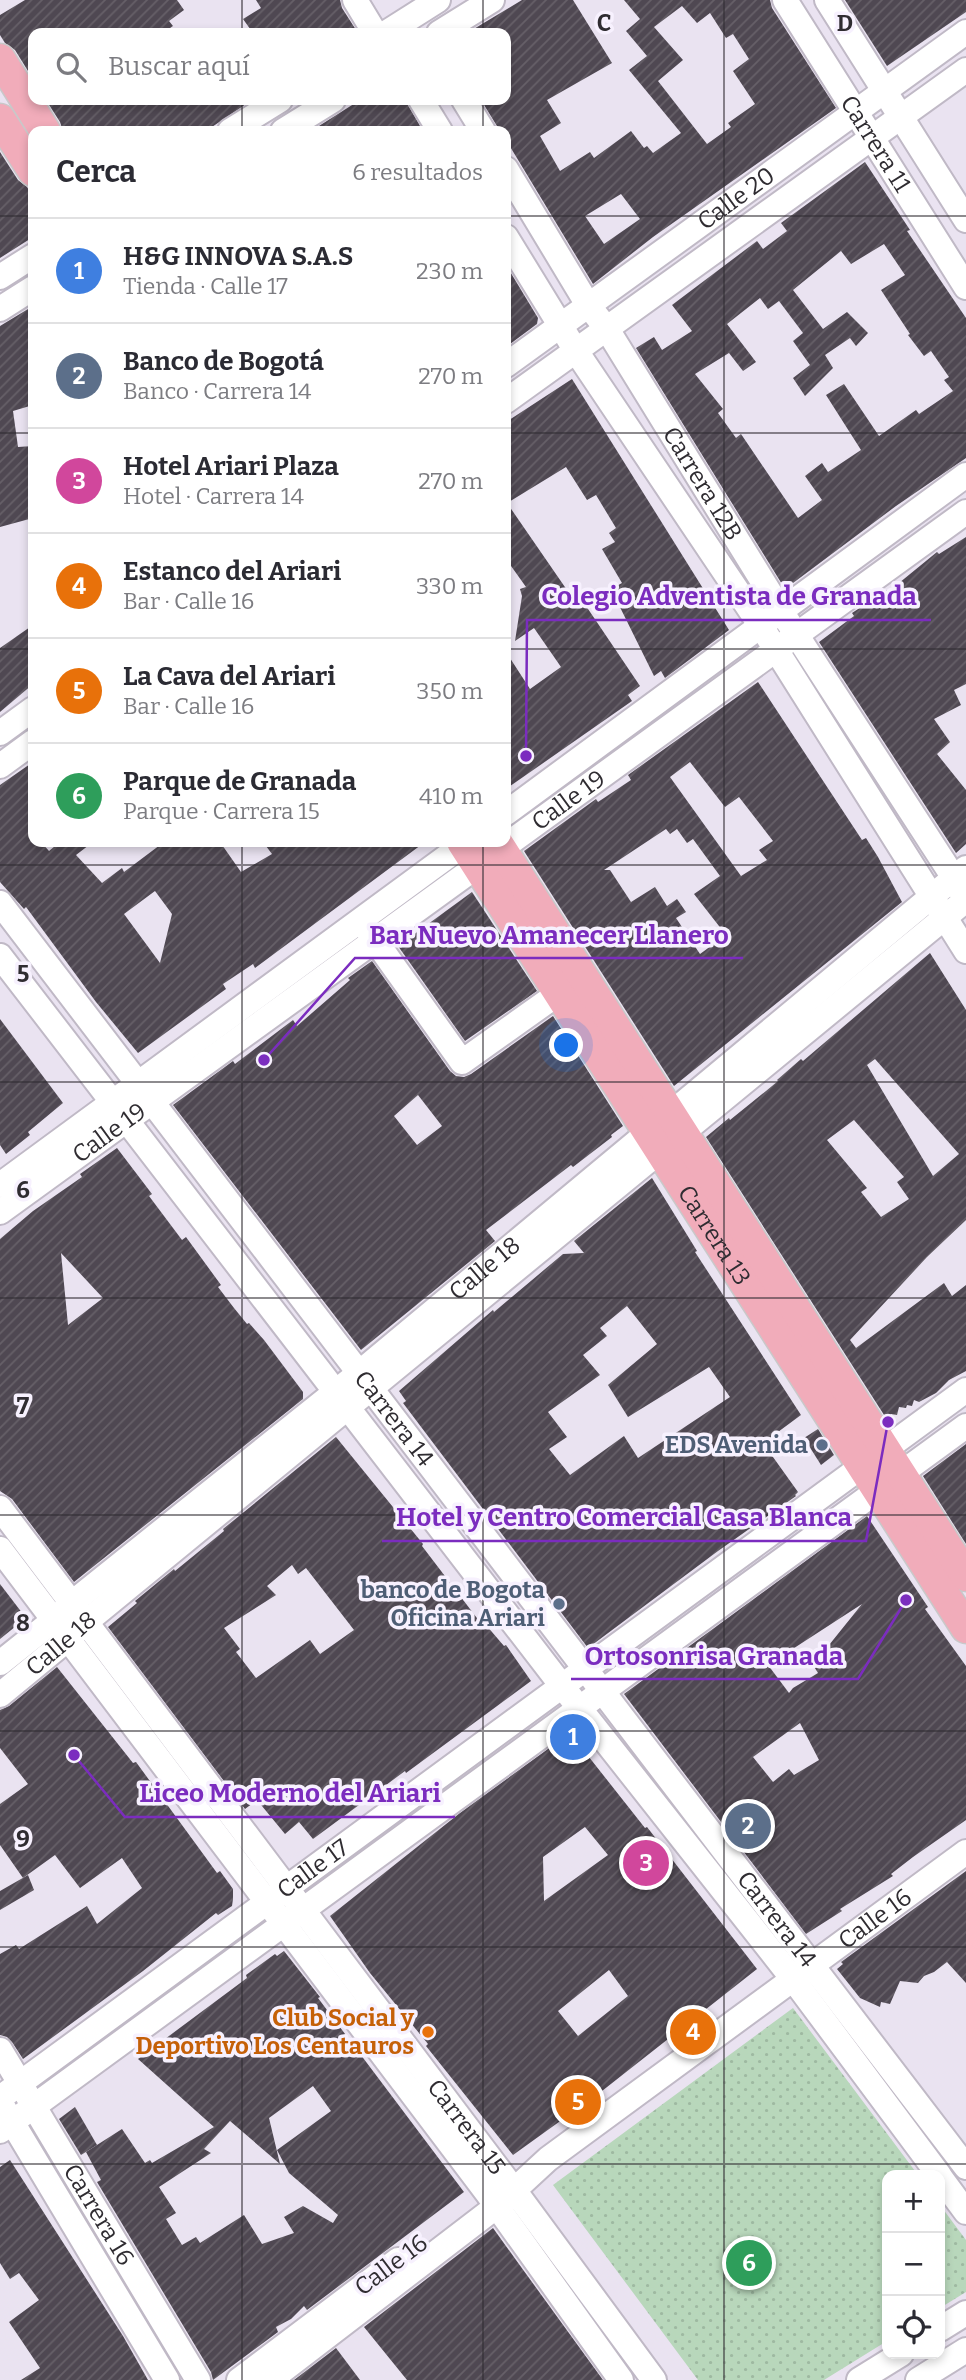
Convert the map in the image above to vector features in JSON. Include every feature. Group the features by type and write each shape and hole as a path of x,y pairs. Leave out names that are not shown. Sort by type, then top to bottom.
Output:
{"main road":[{"path":"0,59 28,104"},
{"path":"29,105 42,126"},
{"path":"0,119 28,163"},
{"name":"Carrera 13","path":"478,847 559,993 666,1133"},
{"name":"Carrera 13","path":"478,847 666,1133 881,1470 966,1628"},
{"name":"Carrera 13","path":"881,1470 966,1576"}],"street":[{"path":"355,0 372,28"},
{"path":"394,28 438,0"},
{"path":"447,28 492,0"},
{"name":"Carrera 11","path":"786,0 966,287"},
{"name":"Carrera 11","path":"827,0 966,220"},
{"name":"Calle 20","path":"511,361 966,32"},
{"name":"Calle 20","path":"511,397 966,71"},
{"path":"238,126 272,105"},
{"path":"291,126 325,105"},
{"path":"424,105 437,126"},
{"path":"467,105 480,126"},
{"name":"Carrera 12B","path":"511,177 588,305 607,329 781,611 960,873 965,901"},
{"name":"Carrera 12B","path":"511,245 576,351 761,626 966,951"},
{"path":"0,276 28,259"},
{"path":"0,309 28,291"},
{"name":"Calle 19","path":"511,809 966,475"},
{"name":"Calle 19","path":"511,826 667,729 966,512"},
{"path":"853,558 873,579"},
{"path":"647,709 667,729"},
{"path":"0,733 28,713"},
{"path":"0,766 28,746"},
{"name":"Calle 19","path":"0,1185 145,1093 284,991 360,920 478,847"},
{"name":"Calle 19","path":"284,991 375,940 478,847"},
{"name":"Calle 18","path":"666,1133 960,873"},
{"name":"Calle 18","path":"0,1695 70,1621 666,1133 965,901"},
{"name":"Carrera 14","path":"0,903 603,1691 802,1972 935,2170"},
{"path":"360,920 462,1062 559,993"},
{"name":"Carrera 14","path":"0,956 562,1686 966,2167"},
{"name":"Calle 19","path":"0,1212 119,1111"},
{"path":"215,1236 240,1217"},
{"path":"303,1349 326,1329"},
{"name":"Calle 17","path":"6,2107 34,2106 603,1691 881,1470 966,1390"},
{"name":"Calle 17","path":"6,2107 161,1981 562,1686 881,1470 966,1426"},
{"name":"Carrera 15","path":"0,1508 70,1621 501,2192 654,2380"},
{"name":"Carrera 15","path":"0,1549 70,1621"},
{"name":"Calle 18","path":"0,1663 70,1621"},
{"name":"Calle 16","path":"239,2380 351,2306 501,2192 966,1852"},
{"path":"161,1981 172,2006"},
{"name":"Carrera 16","path":"0,2050 6,2107 167,2380"},
{"name":"Carrera 16","path":"34,2106 198,2380"},
{"name":"Carrera 14","path":"945,2184 966,2212"},
{"name":"Carrera 15","path":"501,2192 621,2380"},
{"name":"Calle 16","path":"270,2380 351,2306"},
{"path":"945,2326 966,2313"},
{"path":"918,2380 966,2350"},
{"path":"859,2380 893,2359"}],"green space":[{"path":"793,2008 914,2170 882,2170 882,2344 824,2380 698,2380 553,2185"},
{"path":"945,2212 966,2240 966,2292 945,2305"}],"building":[{"path":"25,0 177,0 184,10 169,21 173,26 170,28 28,28 28,71 15,50 5,43 0,35 0,15"},
{"path":"256,0 340,0 355,28 249,28 243,19 261,8"},
{"path":"522,0 573,0 612,63 547,100 561,123 540,136 560,171 590,152 594,158 631,131 644,148 647,146 653,153 681,133 629,70 647,56 626,31 640,19 624,0 770,0 772,8 836,108 653,237 593,284 511,148 511,126 497,126 484,105 511,105 511,28 475,28","holes":["682,6 697,23 710,13 726,38 733,34 749,59 733,71 755,104 728,123 731,127 707,144 658,81 683,60 654,27","621,194 640,219 604,244 585,216"]},
{"path":"845,0 966,0 966,12 887,66"},
{"path":"49,105 245,105 213,126 61,126"},
{"path":"352,105 408,105 420,126 319,126"},
{"path":"0,152 18,180 28,189 28,240 0,258"},
{"path":"865,162 910,230 907,231 966,318 966,458 896,506 785,589 636,348 654,337 662,350 692,331 672,305 757,241 763,249 787,231 781,223","holes":["884,244 905,275 881,290 924,356 931,351 949,377 944,380 953,391 919,414 916,410 879,436 844,384 826,395 861,450 828,472 822,463 805,476 822,500 798,518 741,434 736,438 718,413 723,409 695,374 729,353 743,371 756,362 727,324 760,298 768,309 779,301 803,333 793,341 810,365 793,378 805,396 833,368 825,355 850,338 856,346 868,333 847,312 823,329 793,290 841,251 851,264"]},
{"path":"511,273 538,318 537,324 511,343"},
{"path":"28,309 28,406 13,411 18,447 28,446 28,519 0,527 0,326"},
{"path":"572,379 729,630 665,678 661,671 654,676 611,589 622,583 602,549 615,542 609,533 616,528 596,495 587,500 566,467 511,501 511,419"},
{"path":"511,509 578,606 584,603 640,686 628,695 632,701 511,786 511,660 530,689 561,667 534,628 515,641 522,596 520,589 526,587 511,566"},
{"path":"966,537 966,684 954,690 961,705 934,719 950,742 937,754 966,790 966,844 956,853 819,642 854,616 852,613 887,590 888,592 937,552 939,554"},
{"path":"28,628 28,688 0,712 0,648"},
{"path":"758,682 862,840 866,838 902,902 674,1086 524,851 596,799 598,802 631,780 628,775","holes":["690,762 725,807 739,797 773,841 759,850 767,860 741,876 670,777","666,829 670,834 677,829 687,843 693,839 720,876 694,894 726,935 700,954 676,918 686,912 677,899 667,906 655,887 631,902 610,870 604,870"]},
{"path":"28,765 28,847 45,847 49,851 54,847 86,847 76,855 102,883 122,868 124,872 157,847 224,847 241,872 272,854 267,847 418,847 255,968 253,964 223,984 226,989 138,1053 96,1002 26,907 24,909 0,882 0,785","holes":["155,891 172,914 160,963 124,914"]},
{"path":"472,892 537,991 465,1041 398,946"},
{"path":"930,953 966,1010 966,1220 927,1257 850,1340 856,1348 944,1283 952,1296 966,1285 966,1371 949,1380 936,1393 919,1402 914,1400 912,1406 899,1407 897,1415 891,1414 890,1419 886,1418 706,1137 766,1091 801,1059 803,1061","holes":["875,1059 959,1154 933,1176 867,1065","854,1120 904,1177 897,1182 909,1199 881,1217 861,1192 867,1188 827,1140"]},
{"path":"372,961 456,1076 471,1074 553,1016 623,1126 573,1167 571,1165 486,1230 495,1241 361,1350 173,1105 233,1061 235,1064 293,1020 297,1026 350,980 348,978","holes":["418,1095 442,1126 417,1145 394,1116"]},
{"path":"0,1019 63,1103 6,1154 0,1145"},
{"path":"117,1148 182,1240 186,1237 221,1285 218,1287 247,1324 264,1340 303,1392 303,1399 74,1582 12,1499 0,1491 0,1239 33,1211 82,1177 80,1174","holes":["61,1253 103,1298 68,1325"]},
{"path":"652,1178 697,1251 695,1252 801,1415 763,1443 798,1492 796,1496 588,1648 403,1403 406,1401 399,1391 563,1254 584,1253 574,1241","holes":["627,1306 657,1344 608,1385 628,1417 709,1367 730,1397 638,1458 624,1436 570,1475 549,1449 567,1437 548,1412 600,1375 583,1355 607,1336 600,1328"]},
{"name":"EDS Avenida","path":"818,1429 834,1455 821,1465 804,1438"},
{"path":"336,1437 423,1544 483,1626 486,1625 504,1646 506,1645 531,1681 313,1839 299,1822 285,1834 257,1800 245,1809 108,1627 137,1603 135,1601 224,1531 223,1529","holes":["292,1565 298,1574 306,1568 354,1630 320,1654 310,1640 256,1678 236,1652 240,1649 224,1628 276,1595 267,1586"]},
{"path":"966,1444 966,1544 923,1476"},
{"path":"867,1516 928,1607 925,1609 966,1666 966,1820 913,1857 891,1874 893,1876 806,1934 624,1694","holes":["862,1604 813,1665 818,1673 789,1693 768,1665","800,1723 819,1760 794,1775 789,1769 773,1782 753,1757"]},
{"path":"0,1584 26,1618 0,1639"},
{"path":"57,1667 133,1763 136,1762 217,1873 220,1871 233,1889 233,1899 232,1906 218,1915 216,1913 143,1971 23,2059 12,2042 0,2035 0,1954 16,1945 19,1949 87,1906 97,1924 142,1888 122,1858 80,1888 55,1855 23,1878 0,1845 0,1804 28,1784 0,1748 0,1710 9,1706"},
{"path":"570,1733 757,1969 602,2091 513,2155 370,1973 330,1916 460,1813","holes":["585,1827 608,1855 544,1901 543,1857","609,1970 628,1996 578,2036 558,2011"]},
{"path":"966,1871 966,1983 947,1962 924,1976 918,1983 900,1981 890,2004 881,2002 880,2007 860,1998 837,1969 843,1964 841,1962"},
{"path":"28,1875 34,1890 0,1910 0,1891"},
{"path":"284,1951 464,2192 307,2310 304,2306 291,2319 276,2327 278,2332 213,2380 211,2372 97,2182 101,2180 86,2152 122,2129 145,2163 150,2160 152,2163 214,2127 138,2059 247,1978 246,1975 275,1954 277,1956","holes":["313,2086 331,2111 277,2150 289,2173 338,2215 333,2223 303,2206 284,2217 294,2233 262,2244 244,2215 200,2243 196,2237 182,2245 166,2219 176,2213 159,2187 211,2153 204,2149 230,2121 280,2164 269,2118"]},
{"path":"75,2107 97,2145 81,2155 59,2119"},
{"path":"10,2160 123,2336 148,2380 21,2380 40,2368 9,2322 39,2300 19,2273 10,2279 0,2263 0,2167"},
{"path":"493,2228 603,2380 407,2380 364,2327"},
{"path":"336,2348 360,2380 294,2380"}],"place":[{"name":"Colegio Adventista de Granada","path":"526,756"},
{"name":"Bar Nuevo Amanecer Llanero","path":"264,1060"},
{"name":"Hotel y Centro Comercial Casa Blanca","path":"888,1422"},
{"name":"EDS Avenida","path":"822,1445"},
{"name":"Ortosonrisa Granada","path":"906,1600"},
{"name":"banco de Bogota Oficina Ariari","path":"559,1604"},
{"name":"H&G INNOVA S.A.S","path":"573,1737"},
{"name":"Liceo Moderno del Ariari","path":"74,1755"},
{"name":"Banco de Bogotá","path":"748,1826"},
{"name":"Hotel Ariari Plaza","path":"646,1863"},
{"name":"Club Social y Deportivo Los Centauros","path":"428,2032"},
{"name":"Estanco del Ariari","path":"693,2032"},
{"name":"La Cava del Ariari","path":"578,2102"},
{"name":"Parque de Granada","path":"749,2263"}]}
